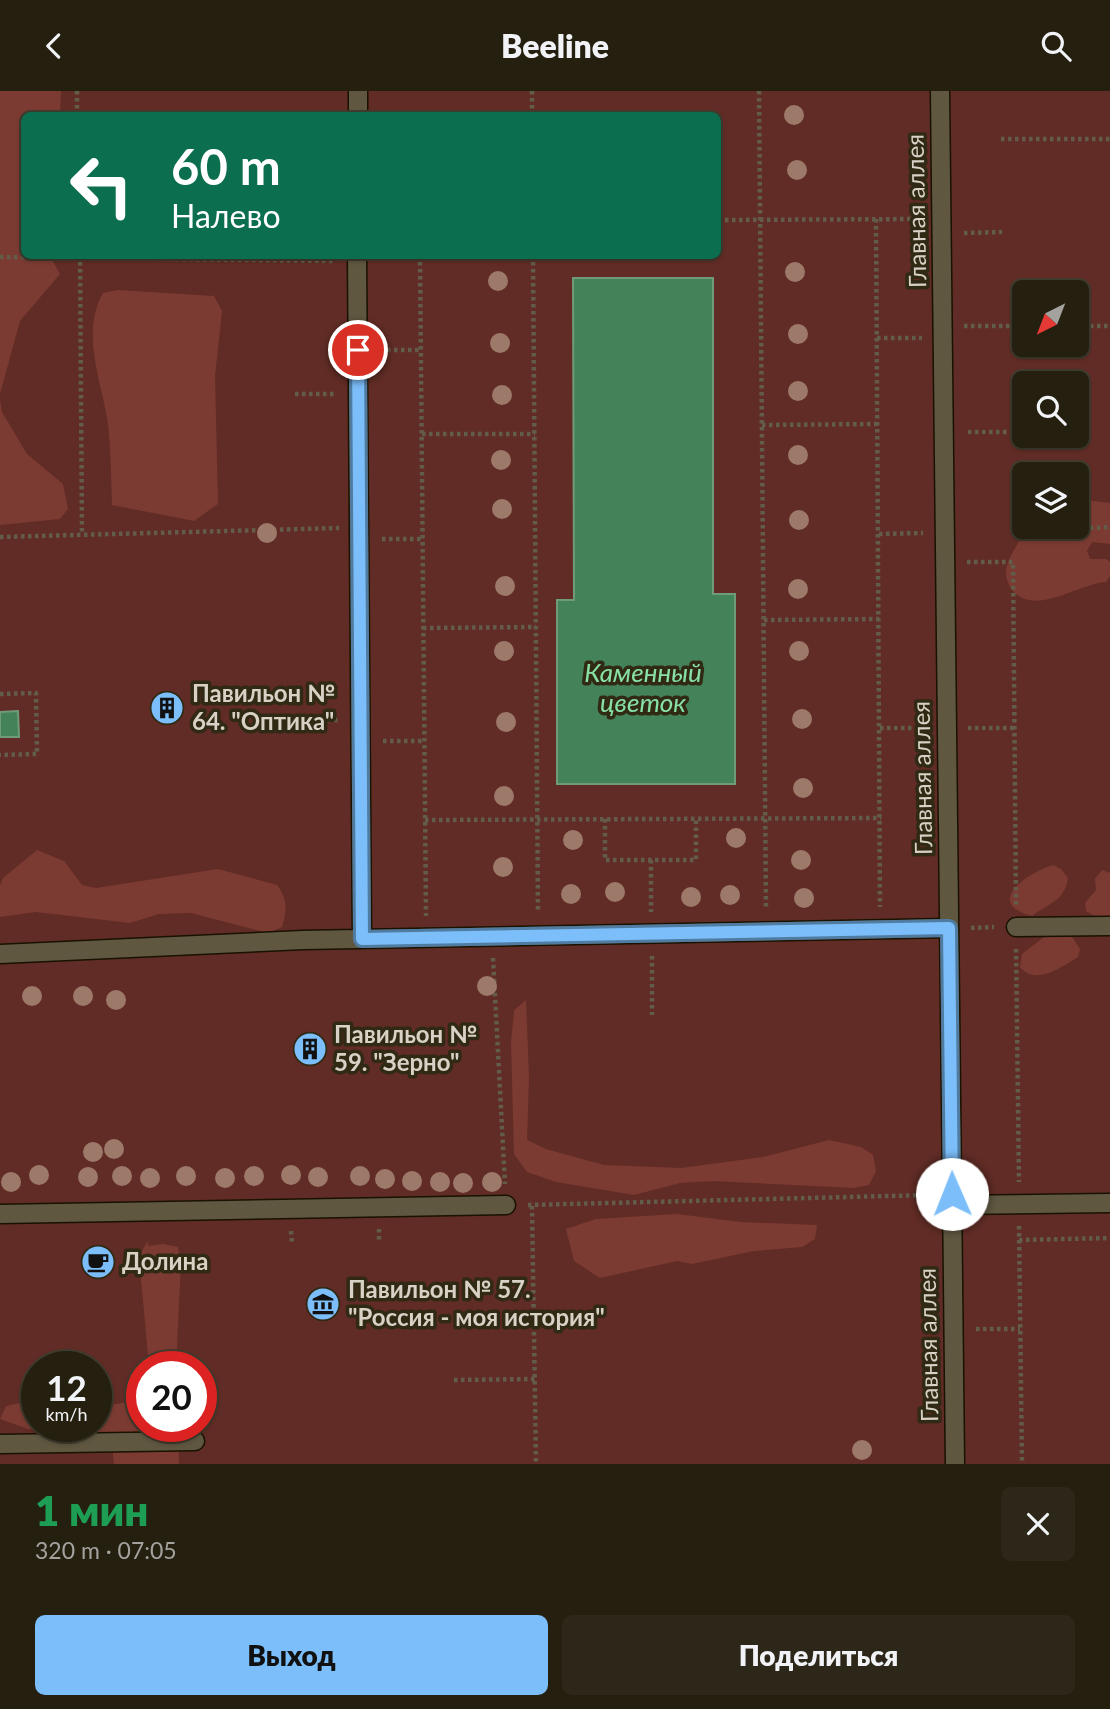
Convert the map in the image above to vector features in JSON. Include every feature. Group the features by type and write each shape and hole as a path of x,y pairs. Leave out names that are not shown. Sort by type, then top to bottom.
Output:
{"lane":[{"path":"358,91 358,112"},
{"name":"Главная аллея","path":"940,91 954,1464"},
{"path":"357,259 362,939"},
{"path":"1016,927 1110,926"},
{"path":"0,954 362,939 949,928"},
{"path":"952,1200 1019,1204 1110,1203"},
{"path":"0,1214 506,1205"},
{"path":"0,1444 130,1442"}],"path":[{"path":"77,91 77,112"},
{"path":"532,91 532,112"},
{"path":"759,91 766,932"},
{"path":"1001,139 1110,139"},
{"path":"876,219 880,930"},
{"path":"721,220 876,219 1002,232"},
{"path":"0,257 21,257"},
{"path":"80,259 82,534"},
{"path":"421,259 426,938"},
{"path":"533,259 538,936"},
{"path":"1089,326 1110,326"},
{"path":"877,338 1012,327"},
{"path":"358,350 421,350"},
{"path":"295,394 358,393"},
{"path":"762,425 878,424"},
{"path":"944,432 1012,432"},
{"path":"422,434 535,434"},
{"path":"1089,528 1110,527"},
{"path":"0,537 359,533 423,539"},
{"path":"879,534 945,533"},
{"path":"945,562 1013,562 1022,1464"},
{"path":"764,620 879,619"},
{"path":"423,628 536,627"},
{"path":"0,694 36,693 37,754 0,755"},
{"path":"271,720 360,720"},
{"path":"360,741 425,741"},
{"path":"425,820 881,818"},
{"path":"605,819 605,860 696,860 696,819"},
{"path":"949,928 1016,927"},
{"path":"492,937 506,1205 952,1200"},
{"path":"532,1205 536,1464"},
{"path":"379,1228 379,1242"},
{"path":"291,1230 292,1243"},
{"path":"1019,1240 1090,1241 1110,1238"},
{"path":"953,1330 1020,1329"},
{"path":"454,1380 534,1379"}],"shaded area":[{"path":"0,91 1110,91 1110,1464 0,1464"},
{"path":"0,91 61,91 60,112 21,112 21,259 52,259 60,274 20,321 0,394"},
{"path":"118,290 214,296 222,311 215,376 218,504 194,521 112,505 108,424 95,358 93,324 103,293"},
{"path":"0,400 2,412 27,454 63,484 68,509 60,519 0,525"},
{"path":"1089,501 1110,503 1110,544 1092,542 1087,551 1090,559 1106,559 1110,562 1110,576 1106,582 1056,597 1030,600 1019,596 1010,587 1006,573 1009,559 1019,539 1089,539"},
{"path":"37,850 64,861 82,885 96,888 218,869 277,885 286,905 282,927 268,933 191,913 159,914 130,923 36,912 0,917 0,886 3,878"},
{"path":"1053,865 1061,869 1068,878 1060,897 1032,916 1011,904 1010,896 1015,888 1033,874"},
{"path":"1102,870 1110,873 1110,916 1104,918 1086,911 1085,903 1096,890 1095,879"},
{"path":"1069,932 1080,949 1078,957 1041,975 1033,975 1020,967 1022,954 1048,934"},
{"path":"526,1000 529,1077 527,1140 546,1149 604,1165 681,1168 763,1157 829,1140 861,1147 873,1155 876,1171 869,1185 854,1188 713,1181 680,1183 634,1195 556,1182 527,1172 514,1154 511,1043 514,1010"},
{"path":"677,1214 741,1222 817,1225 815,1239 802,1247 754,1251 692,1264 677,1261 600,1278 574,1261 566,1229 596,1219"},
{"path":"148,1241 148,1246 163,1244 178,1247 181,1263 177,1351 148,1351 140,1254"},
{"path":"126,1402 126,1442 178,1442 179,1464 114,1464 112,1445 107,1442 112,1442 112,1404"},
{"path":"21,1403 21,1426 0,1419 6,1406"}],"water":[{"name":"Каменный цветок","path":"573,278 713,278 713,594 735,594 735,784 557,784 557,600 574,600"},
{"path":"18,711 19,737 0,737 0,712"}],"place":[{"name":"Павильон № 64. \"Оптика\"","path":"167,708"},
{"name":"Павильон № 59. \"Зерно\"","path":"310,1049"},
{"name":"Долина","path":"98,1262"},
{"name":"Павильон № 57. \"Россия - моя история\"","path":"323,1304"}],"route":[{"path":"358,350 362,939 949,928 952,1194"}]}
